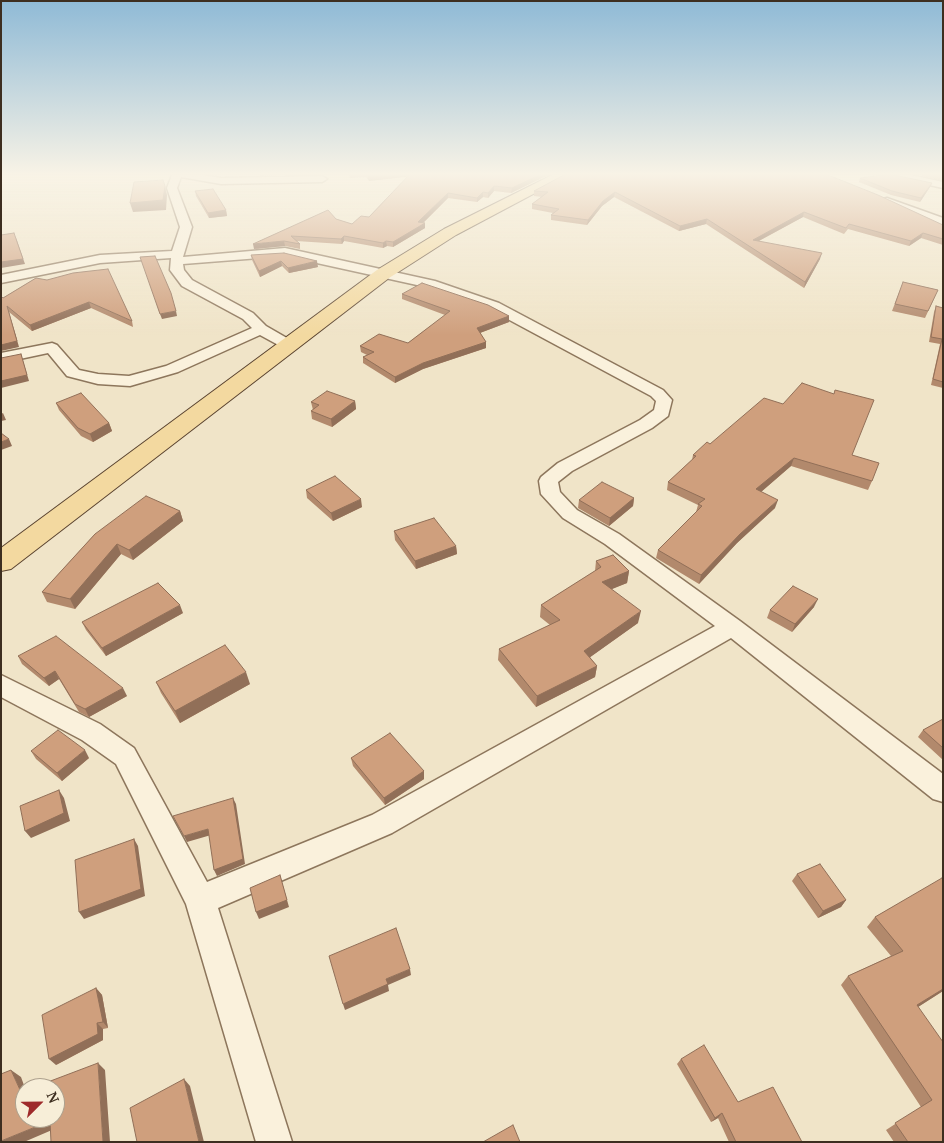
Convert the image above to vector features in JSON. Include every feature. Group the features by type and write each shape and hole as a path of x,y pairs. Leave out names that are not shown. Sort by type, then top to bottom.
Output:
{"main road":[{"path":"1,562 287,344 383,274 457,228"}],"street":[{"path":"186,228 177,257 177,270 187,283 248,316 261,329 287,344"},
{"path":"1,279 100,259 285,252 301,254 430,284 494,306 661,396 664,400 662,412 646,424 565,467 548,481 551,494 570,514 612,539 732,627 943,790"},
{"path":"1,358 52,348 73,373 98,379 130,381 147,378 172,369 261,329"},
{"path":"200,900 382,824 732,627"},
{"path":"1,685 91,732 126,756 200,900 274,1142"}],"building":[{"path":"288,228 416,228 393,242 386,241 383,243 344,236 341,239 291,236 300,244 284,241 253,244"},
{"path":"722,228 774,228 753,240 822,253 805,282"},
{"path":"865,228 943,228 943,239 923,233 911,241"},
{"path":"14,233 23,259 1,262 1,235"},
{"path":"284,253 317,261 288,268 281,261 259,271 251,255"},
{"path":"155,256 171,293 176,311 160,314 140,257"},
{"path":"108,269 132,321 89,302 30,325 7,306 17,341 1,345 1,296 3,298 36,278 47,280 73,273"},
{"path":"903,282 938,290 928,311 895,304"},
{"path":"422,283 488,305 509,316 477,328 486,342 423,363 395,377 363,357 374,352 360,346 379,334 408,343 450,311 402,294"},
{"path":"936,306 943,308 943,382 933,379 942,339 931,337"},
{"path":"21,354 27,375 1,381 1,358"},
{"path":"802,383 834,394 835,390 874,400 852,455 879,463 872,481 794,458 756,489 778,500 740,534 701,575 658,550 702,506 698,504 705,499 668,482 696,456 693,455 707,442 710,444 764,398 783,404"},
{"path":"327,391 355,401 331,419 311,411 319,405 311,402"},
{"path":"81,393 109,423 90,434 78,428 56,403"},
{"path":"1,433 9,439 1,442"},
{"path":"335,476 361,499 331,513 306,490"},
{"path":"602,482 634,498 610,518 579,500"},
{"path":"146,496 180,511 129,550 117,544 70,599 42,592 95,534"},
{"path":"434,518 456,546 415,561 394,531"},
{"path":"613,555 629,571 602,582 641,611 584,651 597,666 537,696 499,649 560,620 541,605 601,567 596,561"},
{"path":"158,583 180,605 102,648 82,622"},
{"path":"793,586 818,599 795,624 770,610"},
{"path":"56,636 123,688 85,709 75,704 55,671 44,678 18,656"},
{"path":"225,645 246,672 175,711 156,682"},
{"path":"943,719 943,748 923,730"},
{"path":"58,730 85,750 57,773 31,751"},
{"path":"390,733 424,771 384,798 351,758"},
{"path":"59,790 64,813 25,831 20,806"},
{"path":"233,798 243,859 214,870 208,829 184,836 173,816"},
{"path":"134,839 141,889 79,912 75,860"},
{"path":"820,864 846,900 823,911 797,874"},
{"path":"280,875 287,900 256,912 250,888"},
{"path":"942,878 943,989 917,1005 943,1042 943,1142 908,1142 895,1123 932,1100 848,976 903,951 875,917"},
{"path":"396,928 410,969 386,979 388,984 343,1004 329,956"},
{"path":"96,988 103,1022 97,1023 98,1034 49,1059 42,1015"},
{"path":"704,1045 738,1102 773,1087 802,1142 736,1142 722,1113 715,1118 681,1059"},
{"path":"98,1063 103,1142 51,1142 50,1128 65,1128 65,1078 58,1078"},
{"path":"11,1070 15,1079 15,1128 33,1128 1,1141 1,1074"},
{"path":"184,1079 199,1142 137,1142 130,1108"},
{"path":"513,1125 520,1142 483,1142"}]}
